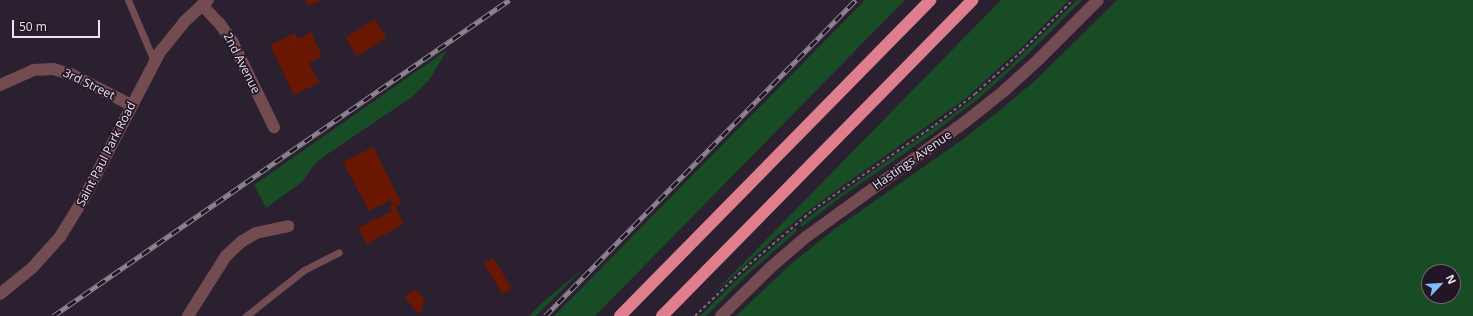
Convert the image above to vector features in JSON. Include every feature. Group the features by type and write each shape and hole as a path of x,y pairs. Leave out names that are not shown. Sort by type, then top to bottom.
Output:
{"highway":[{"path":"619,316 931,0"},
{"path":"662,316 973,0"}],"street":[{"name":"Hastings Avenue","path":"721,316 771,267 806,237 965,122 1004,91 1098,0"},
{"name":"Saint Paul Park Road","path":"0,294 43,258 68,225 154,61 176,31 192,13 205,3"},
{"name":"2nd Avenue","path":"205,3 232,41 274,127"},
{"name":"3rd Street","path":"0,85 33,70 52,69 71,74 131,105"},
{"path":"188,316 226,256 241,242 256,233 288,226"}],"lane":[{"path":"128,0 154,61"},
{"path":"246,316 304,270 339,252"}],"path":[{"path":"695,316 733,279 809,213 935,125 970,98 1014,59 1073,0"}],"green space":[{"path":"865,0 905,0 595,316 554,316"},
{"path":"1001,0 1069,0 1023,46 965,99 813,207 776,237 710,297"},
{"path":"1077,0 1082,0 1025,57 978,99 928,137 837,200 802,227 800,224 818,210 963,107 1007,69"},
{"path":"1117,0 1473,0 1473,316 736,316 792,263 832,231 966,137 1038,78"},
{"path":"447,50 430,79 412,97 326,155 315,164 302,182 266,208 254,185"},
{"path":"795,228 797,231 748,274 706,316 700,316 733,283"},
{"path":"584,268 536,316 529,316 544,301"}],"building":[{"path":"305,0 322,0 308,6"},
{"path":"375,19 387,38 357,56 345,38"},
{"path":"311,32 322,56 309,63 319,83 294,95 270,45 295,33 298,39"},
{"path":"373,147 402,204 395,207 404,224 367,244 358,228 392,211 389,206 393,204 391,200 369,211 343,162"},
{"path":"493,258 512,289 503,294 484,264"},
{"path":"416,289 426,302 421,305 424,309 418,314 405,297"}],"railway":[{"path":"53,316 509,0"},
{"path":"545,316 855,0"}]}
